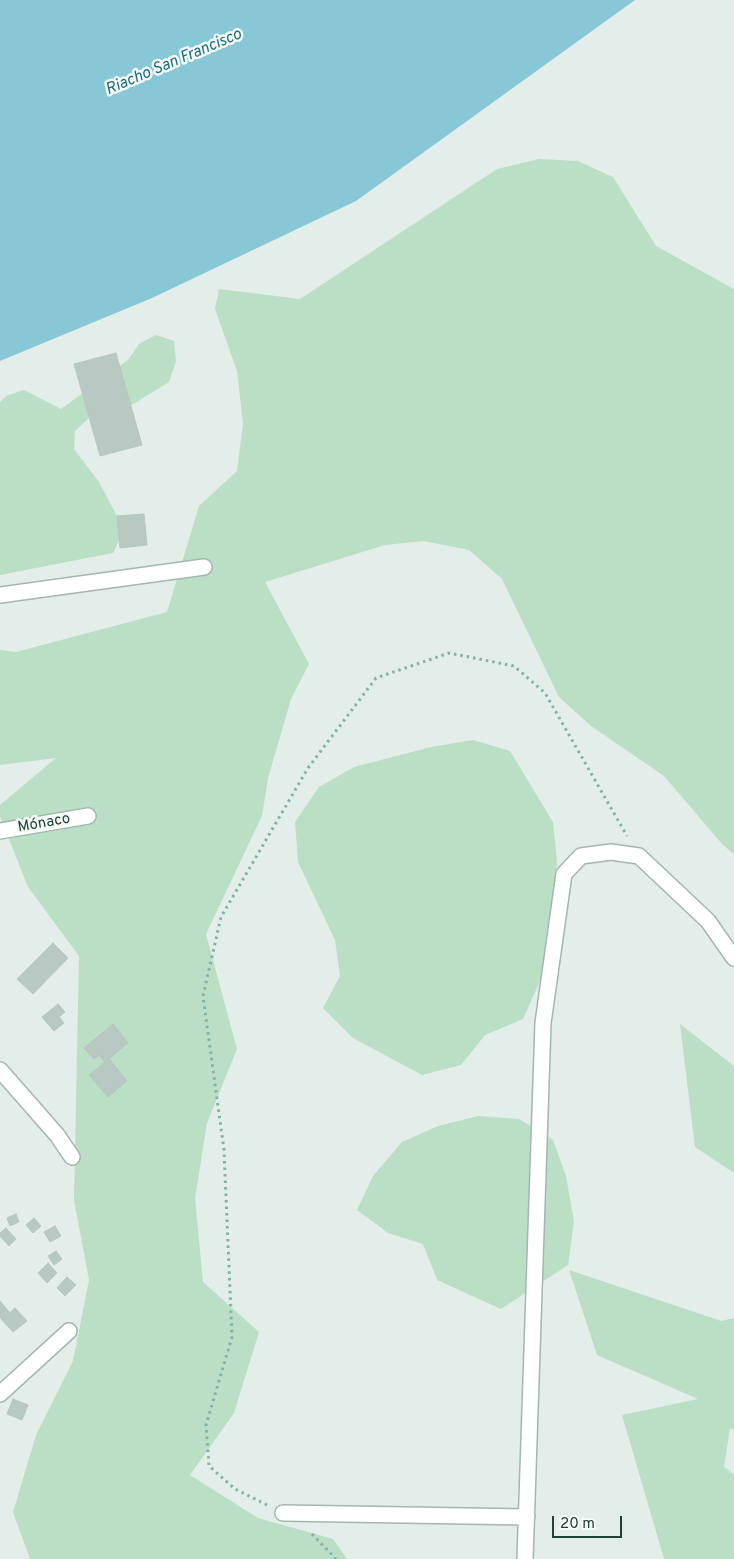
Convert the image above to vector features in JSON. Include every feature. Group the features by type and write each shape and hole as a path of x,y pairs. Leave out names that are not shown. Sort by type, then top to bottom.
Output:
{"street":[{"path":"0,595 204,567"},
{"name":"Mónaco","path":"0,831 88,816"},
{"path":"525,1559 543,1023 564,874 581,856 611,852 639,856 708,921 734,958"},
{"path":"0,1070 56,1135 72,1157"},
{"path":"0,1394 69,1332"},
{"path":"282,1513 527,1517"}],"path":[{"path":"282,1513 234,1489 209,1466 206,1425 232,1338 224,1150 203,996 221,917 308,768 376,678 449,653 514,666 545,693 639,856"},
{"path":"309,1530 336,1559"}],"green space":[{"path":"539,159 578,161 613,177 656,246 734,289 734,854 723,845 664,776 591,726 559,697 502,579 469,550 423,541 385,545 265,582 309,664 291,699 268,778 262,816 206,934 237,1049 207,1123 195,1198 203,1282 259,1332 234,1413 190,1475 258,1518 333,1539 347,1559 30,1559 13,1512 36,1435 73,1361 89,1280 74,1200 79,956 28,887 0,816 0,805 56,758 0,765 0,650 16,652 167,612 199,506 237,471 243,424 237,371 215,309 219,289 300,299 497,169"},
{"path":"156,335 174,341 176,361 169,382 130,406 89,418 75,431 74,449 99,482 117,516 122,535 113,553 0,575 0,402 6,396 24,390 61,409 128,360 139,344"},
{"path":"473,740 510,751 553,822 557,860 551,939 540,981 523,1019 485,1035 461,1065 422,1075 353,1038 323,1008 340,976 335,940 298,862 295,822 319,787 354,767 431,747"},
{"path":"680,1024 734,1066 734,1173 695,1147"},
{"path":"478,1116 519,1119 553,1140 566,1176 574,1221 568,1265 501,1309 437,1280 423,1244 388,1233 357,1210 373,1176 402,1142 438,1126"},
{"path":"569,1270 721,1321 734,1318 734,1430 730,1428 724,1467 734,1474 734,1559 664,1559 622,1415 698,1399 597,1355"}],"water":[{"name":"Riacho San Francisco","path":"0,0 635,0 356,201 152,298 0,361"}],"building":[{"path":"116,353 142,445 100,456 74,364"},
{"path":"144,514 147,545 120,548 117,516"},
{"path":"53,943 68,958 33,994 17,979"},
{"path":"58,1004 65,1012 59,1017 64,1023 54,1031 42,1017"},
{"path":"113,1024 128,1043 105,1062 99,1055 94,1059 84,1048"},
{"path":"109,1059 127,1081 108,1097 89,1075"},
{"path":"16,1214 19,1222 10,1226 7,1218"},
{"path":"34,1218 41,1226 33,1233 26,1225"},
{"path":"55,1226 61,1236 50,1242 44,1232"},
{"path":"6,1228 16,1239 9,1246 0,1236 0,1233"},
{"path":"56,1251 62,1259 54,1265 48,1256"},
{"path":"48,1263 57,1273 47,1283 38,1273"},
{"path":"67,1277 76,1285 65,1296 57,1288"},
{"path":"0,1301 10,1313 2,1320 0,1317"},
{"path":"15,1308 27,1321 13,1332 2,1320"},
{"path":"13,1399 28,1405 22,1420 7,1414"}]}
